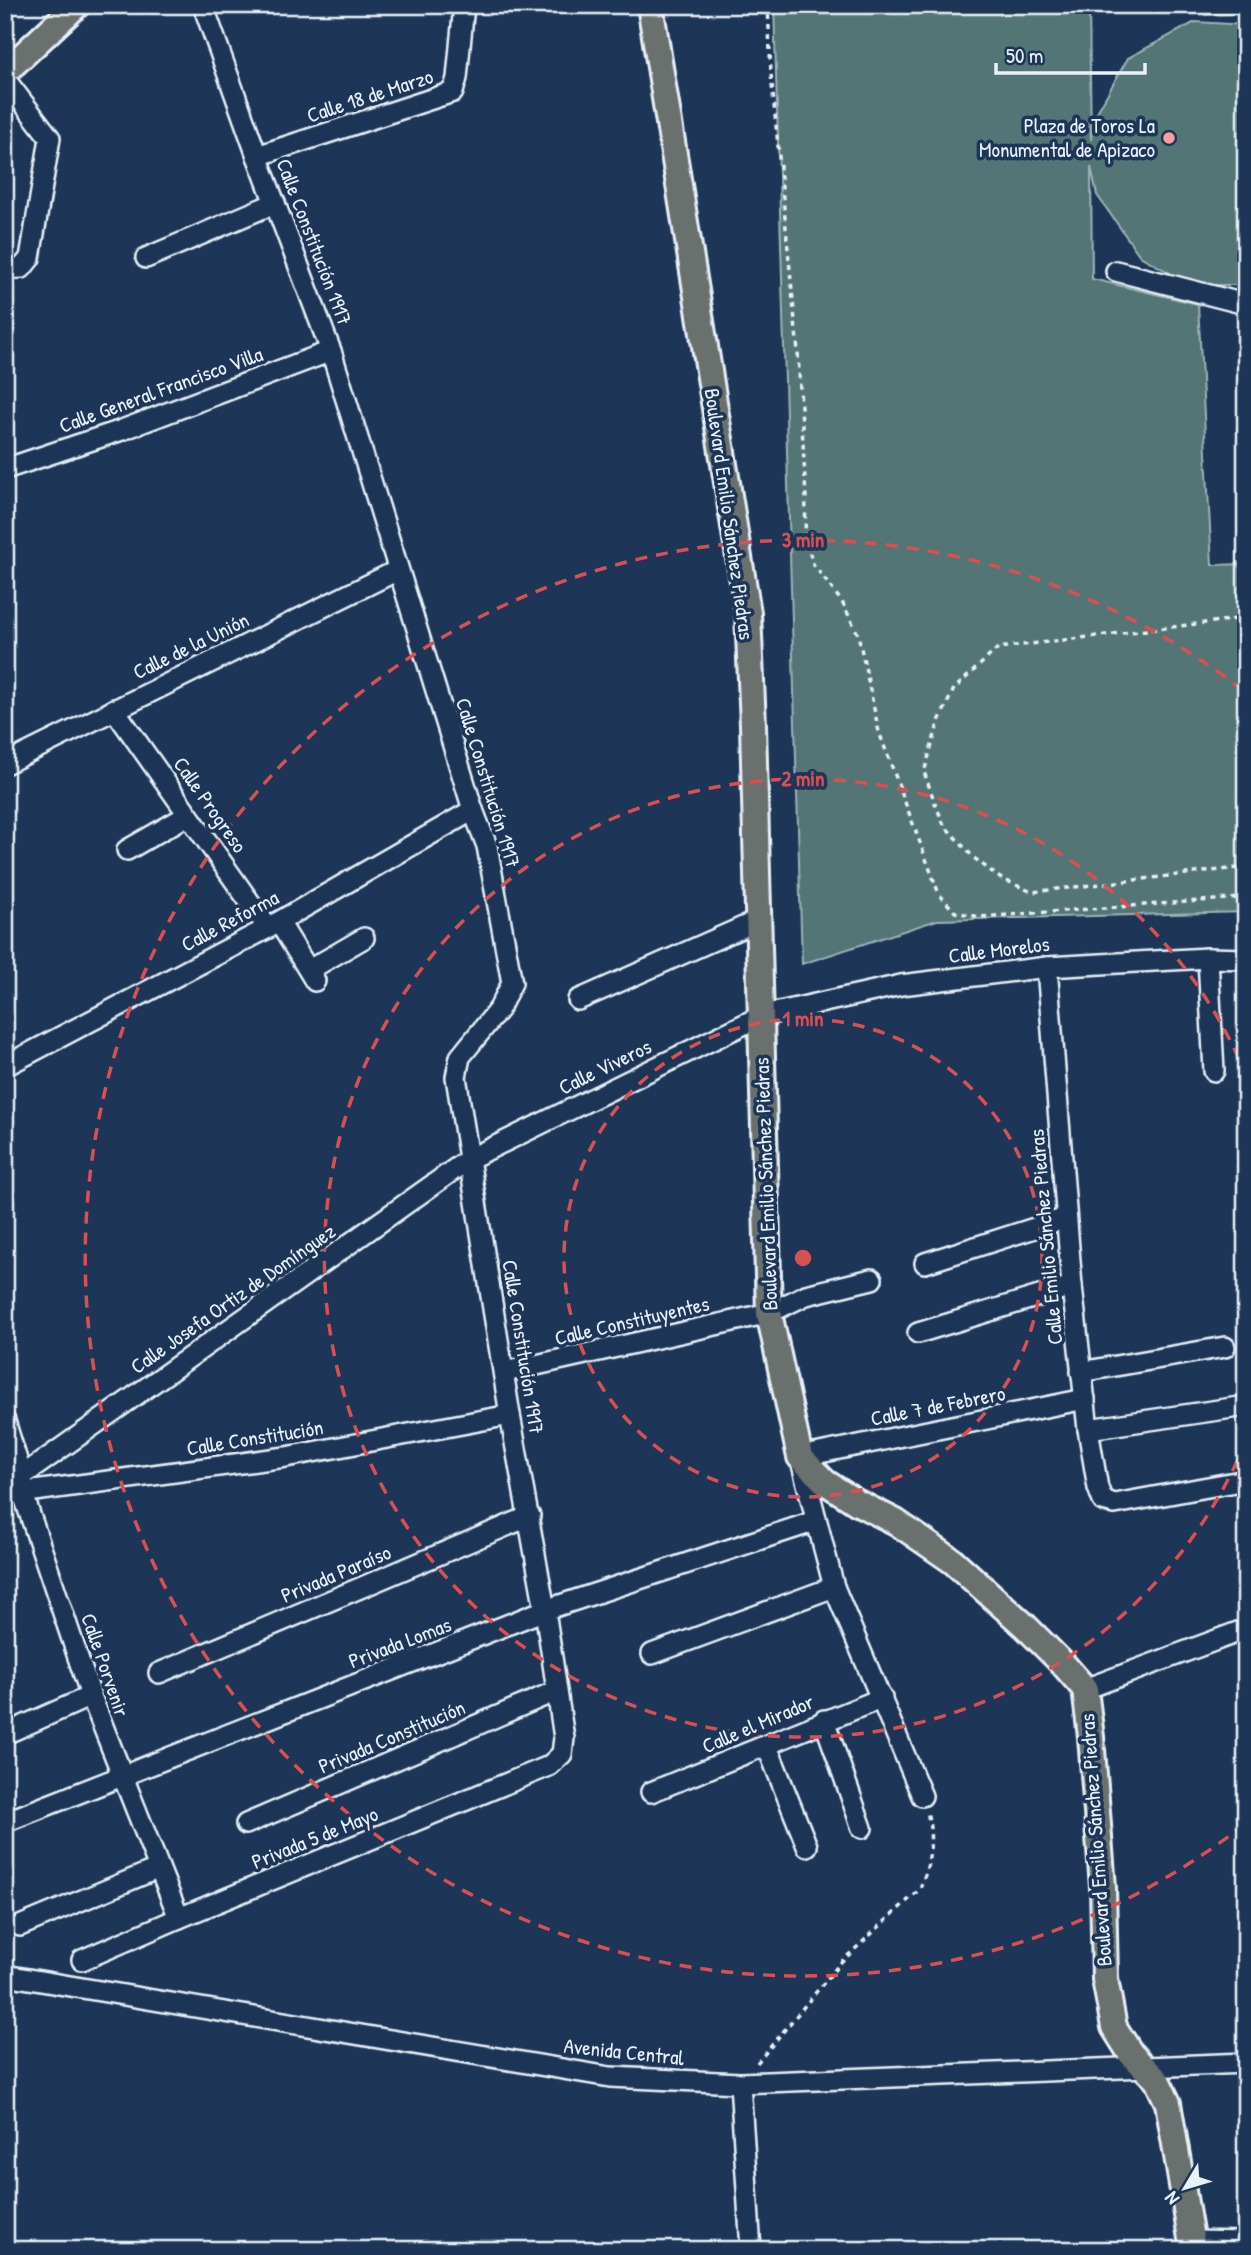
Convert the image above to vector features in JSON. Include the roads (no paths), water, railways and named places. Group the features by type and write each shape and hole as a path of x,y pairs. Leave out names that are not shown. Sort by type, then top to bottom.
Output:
{"main road":[{"name":"Boulevard Emilio Sánchez Piedras","path":"650,5 748,613 769,1313 800,1457 825,1482 856,1502 896,1522 954,1562 1045,1645 1085,1689 1103,1887 1105,1979 1114,2027 1131,2054 1157,2080 1168,2103 1193,2246"},
{"path":"5,72 72,7"}],"street":[{"name":"Calle Constitución 1917","path":"203,5 331,351 473,810 487,846 512,983 499,1009 460,1057 456,1077 510,1415 545,1610 564,1738 562,1754"},
{"name":"Calle 18 de Marzo","path":"257,156 453,92 457,78 464,5"},
{"path":"5,79 50,138 30,258 22,268 5,269"},
{"path":"146,258 275,203"},
{"path":"1116,271 1246,302"},
{"name":"Calle General Francisco Villa","path":"5,469 122,430 331,351"},
{"name":"Calle de la Unión","path":"5,764 398,570"},
{"name":"Calle Progreso","path":"114,709 188,815 312,976 364,938"},
{"name":"Calle Reforma","path":"5,1066 273,925 473,810"},
{"path":"127,850 188,815"},
{"path":"578,1000 759,920"},
{"path":"1208,958 1214,1072"},
{"name":"Calle Morelos","path":"761,1016 901,985 1047,967 1208,958 1246,959"},
{"name":"Calle Emilio Sánchez Piedras","path":"1047,967 1072,1286 1088,1429 1098,1488 1103,1501 1115,1504 1246,1480"},
{"name":"Calle Viveros","path":"470,1159 761,1016"},
{"name":"Calle Josefa Ortiz de Domínguez","path":"17,1488 470,1159"},
{"path":"925,1262 1066,1218"},
{"path":"769,1313 806,1295 872,1279"},
{"path":"918,1333 1072,1286"},
{"name":"Calle Constituyentes","path":"505,1372 769,1313"},
{"path":"1082,1372 1225,1347"},
{"name":"Calle 7 de Febrero","path":"800,1457 1085,1399"},
{"path":"1088,1429 1246,1406"},
{"name":"Calle Constitución","path":"17,1488 286,1457 510,1415"},
{"name":"Calle Porvenir","path":"5,1422 17,1488 121,1777 179,1918"},
{"path":"800,1457 834,1587 922,1796"},
{"name":"Privada Paraíso","path":"159,1674 530,1516"},
{"name":"Privada Lomas","path":"5,1822 545,1610 816,1521"},
{"path":"652,1654 834,1587"},
{"path":"1085,1689 1246,1629"},
{"name":"Privada Constitución","path":"246,1824 556,1691"},
{"path":"5,1734 91,1696"},
{"name":"Calle el Mirador","path":"651,1792 882,1698"},
{"path":"824,1720 862,1828"},
{"path":"766,1746 807,1846"},
{"name":"Privada 5 de Mayo","path":"82,1961 179,1918 549,1766 562,1754"},
{"path":"20,1926 159,1868"},
{"name":"Avenida Central","path":"5,1975 610,2077 740,2083 1246,2063"},
{"path":"740,2083 751,2250"},
{"path":"1193,2246 1246,2242"}],"place":[{"name":"Plaza de Toros La Monumental de Apizaco","path":"1169,138"}]}
